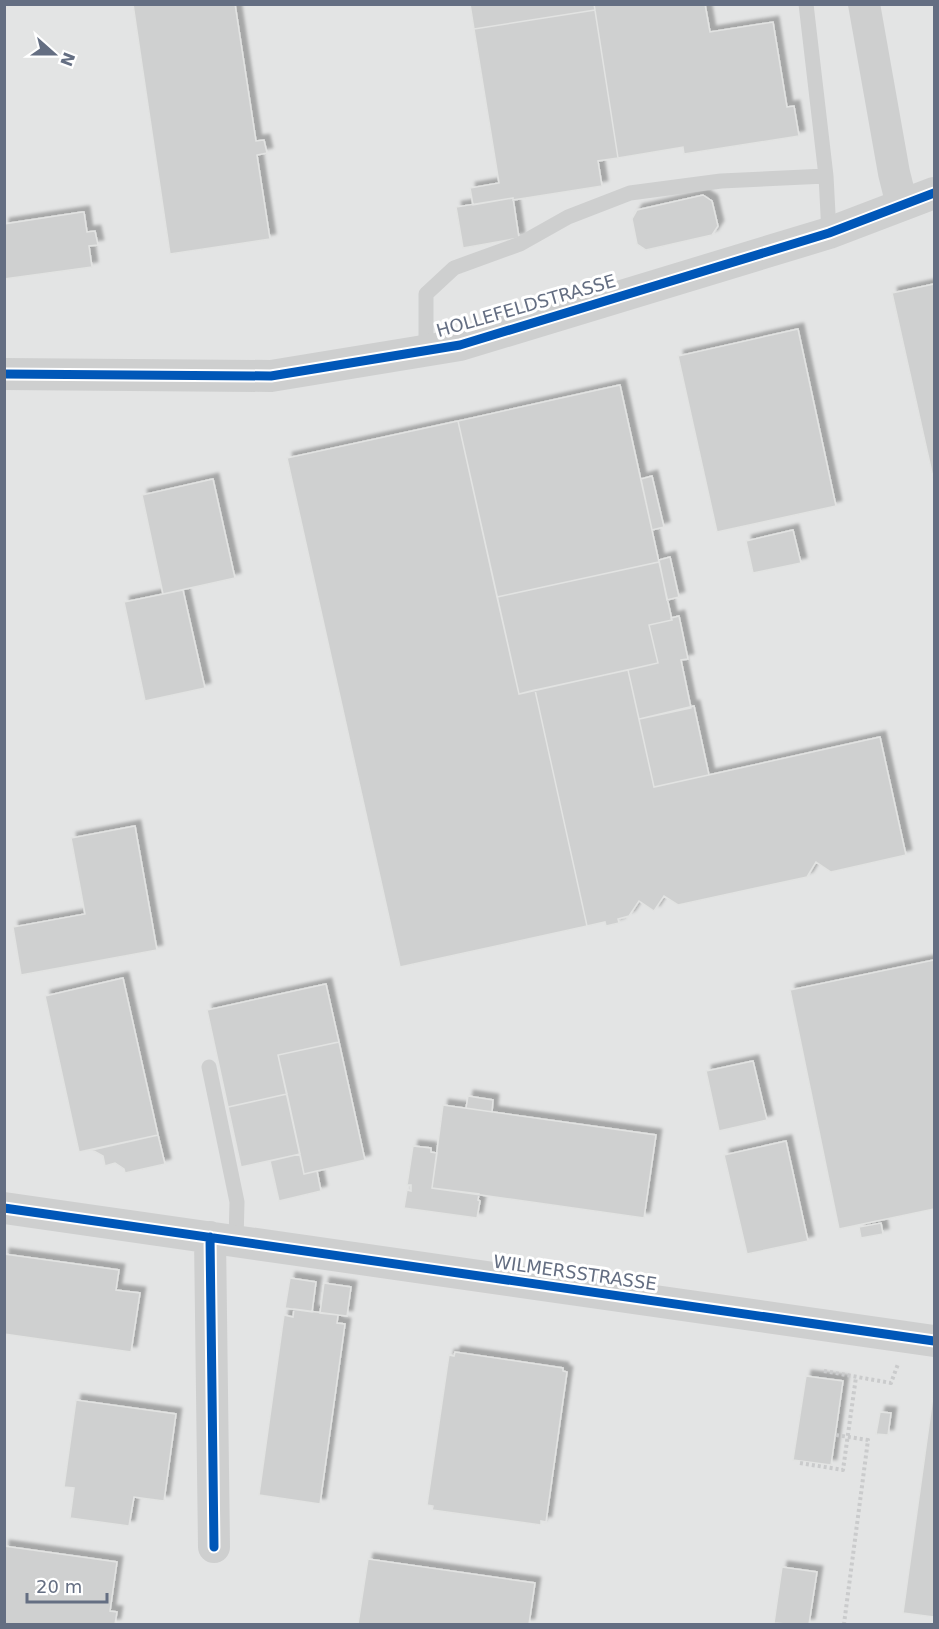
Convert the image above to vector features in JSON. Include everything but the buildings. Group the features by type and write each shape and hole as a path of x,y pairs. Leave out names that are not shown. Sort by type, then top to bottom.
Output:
{"street":[{"path":"864,4 894,173 902,205"},
{"name":"HOLLEFELDSTRASSE","path":"4,374 271,376 460,345 829,233 934,193"},
{"name":"WILMERSSTRASSE","path":"4,1208 934,1341"},
{"path":"214,1547 223,1239"}],"lane":[{"path":"806,4 826,176 829,233"},
{"path":"426,350 426,294 454,268 520,244 568,217 630,193 721,181 826,176"},
{"path":"209,1066 237,1202 223,1239"}],"path":[{"path":"824,1371 891,1383 897,1370 903,1337"},
{"path":"800,1463 843,1470 856,1377"},
{"path":"836,1435 868,1440 844,1624"}],"shaded area":[{"path":"5,5 934,5 934,1624 5,1624"}],"cycle path":[{"path":"4,374 271,376 460,345 829,233 934,193"},
{"path":"4,1208 934,1341"},
{"path":"210,1237 214,1547"}]}
